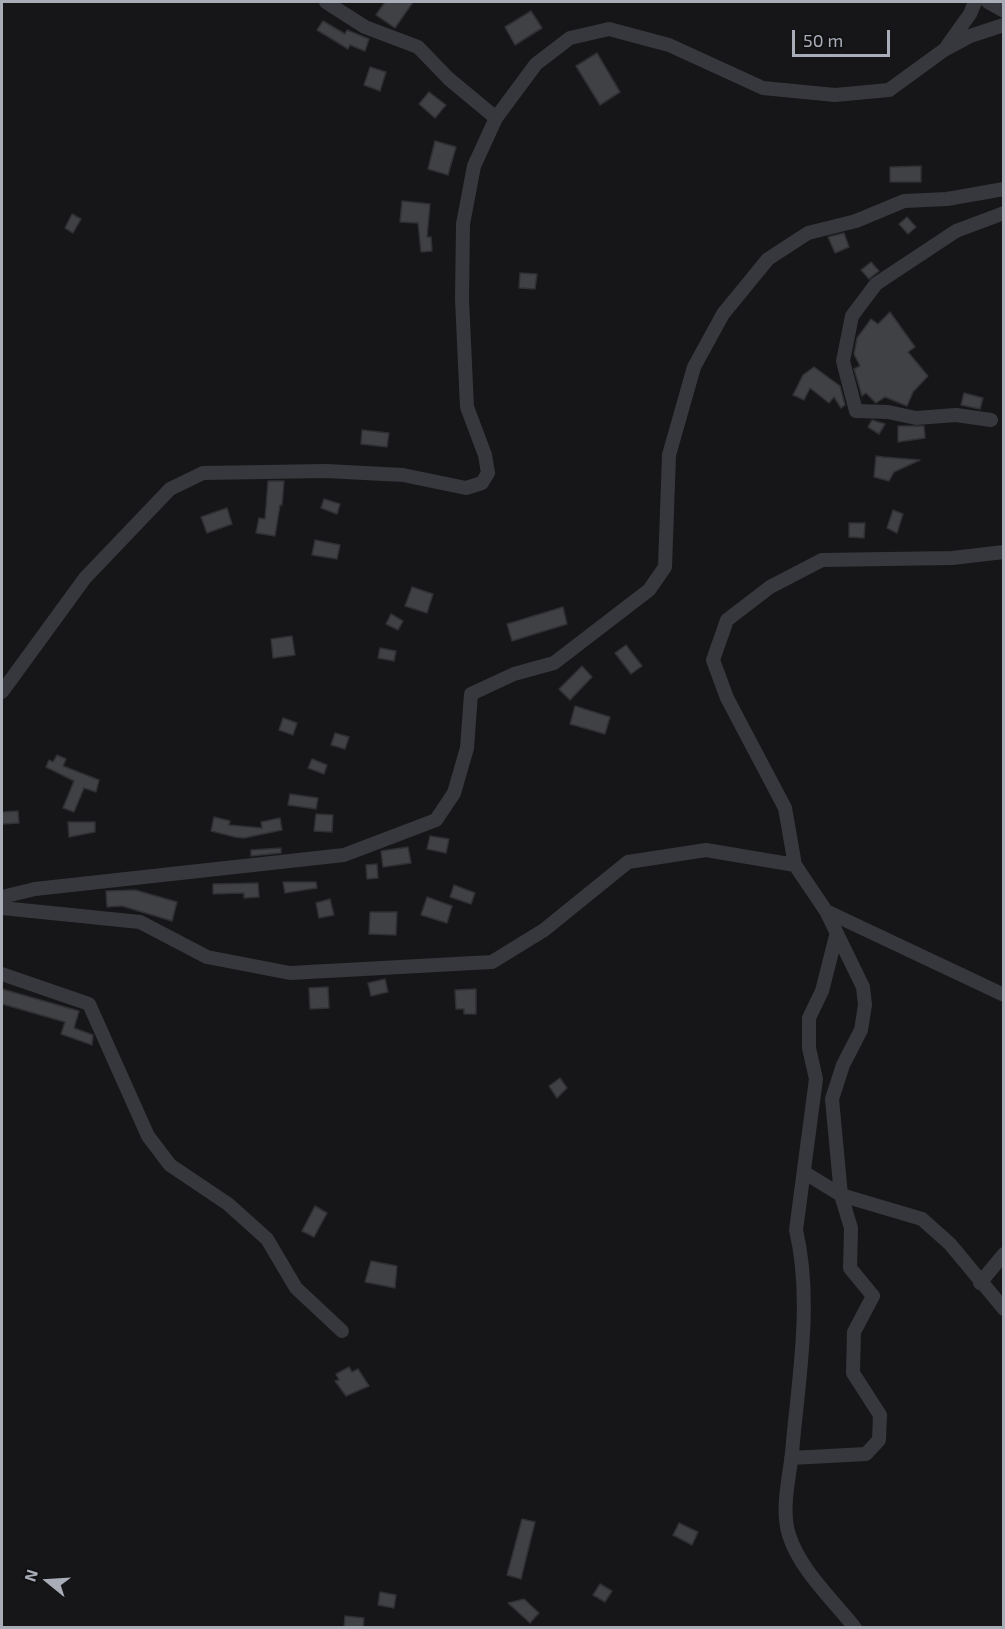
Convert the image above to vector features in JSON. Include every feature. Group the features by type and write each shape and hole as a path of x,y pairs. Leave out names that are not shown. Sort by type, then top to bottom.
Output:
{"street":[{"path":"326,2 365,27 418,47 449,79 496,118"},
{"path":"944,50 970,14 975,2"},
{"path":"988,2 1004,11"},
{"path":"2,692 85,578 170,489 203,473 326,471 403,475 466,488 482,483 488,473 467,407 464,374 463,224 474,166 496,118 536,64 570,38 609,29 669,45 763,88 835,95 890,90 944,50 970,36 1004,25"},
{"path":"2,897 35,889 344,855 436,820 454,793 467,748 471,694 514,674 554,663 649,590 665,567 669,455 694,367 723,314 768,259 808,233 856,221 904,201 946,199 1004,189"},
{"path":"991,420 956,415 916,418 888,412 856,411 843,361 852,316 876,284 956,231 1004,213"},
{"path":"791,1458 866,1454 879,1440 880,1414 853,1373 854,1332 873,1296 850,1268 851,1228 841,1195 832,1099 843,1065 861,1030 864,1005 863,987 836,936 826,910 795,865 785,808 726,698 713,660 727,620 770,587 822,560 952,558 1004,552"},
{"path":"2,908 140,922 207,957 290,973 492,962 544,930 628,862 706,850 795,865"},
{"path":"826,910 1004,995"},
{"path":"836,936 822,991 809,1018 809,1048 816,1079 796,1230 801,1250 804,1324 786,1504 788,1534 801,1560 855,1628"},
{"path":"2,974 88,1005 148,1136 170,1165 228,1204 267,1239 296,1288 342,1331"},
{"path":"805,1173 841,1195 922,1218 950,1244 980,1283 1004,1309"},
{"path":"980,1283 1004,1254"}],"building":[{"path":"385,2 413,2 395,28 376,15"},
{"path":"531,11 542,28 515,45 505,27"},
{"path":"323,21 345,34 347,30 369,39 365,51 350,45 348,49 317,30"},
{"path":"597,53 620,92 600,105 576,66"},
{"path":"370,67 386,72 380,91 364,85"},
{"path":"429,92 446,105 435,118 419,104"},
{"path":"435,141 456,147 448,175 428,169"},
{"path":"921,166 921,182 890,182 890,167"},
{"path":"402,201 430,204 427,237 431,237 432,251 421,252 418,223 400,222"},
{"path":"72,214 81,219 73,233 65,228"},
{"path":"907,217 916,227 908,234 899,224"},
{"path":"844,233 849,247 835,253 828,237"},
{"path":"871,262 879,271 869,279 861,270"},
{"path":"520,273 537,274 535,289 519,288"},
{"path":"890,312 915,347 908,352 928,376 913,392 907,406 885,397 876,403 866,393 862,396 854,369 860,366 854,354 857,338 871,319 878,324"},
{"path":"814,367 840,386 845,405 841,408 834,397 829,403 810,388 804,400 793,395 803,375"},
{"path":"964,393 983,398 980,409 961,405"},
{"path":"872,420 885,424 879,434 868,427"},
{"path":"898,426 924,426 925,438 898,442"},
{"path":"362,430 389,433 387,447 361,444"},
{"path":"876,456 920,460 894,472 889,481 874,477"},
{"path":"268,481 284,481 282,505 280,505 275,536 256,533 259,518 265,519"},
{"path":"324,499 340,504 337,514 321,508"},
{"path":"227,508 232,524 207,533 201,517"},
{"path":"893,510 903,514 897,533 887,528"},
{"path":"849,523 865,523 864,538 849,537"},
{"path":"315,540 340,545 337,559 312,555"},
{"path":"412,587 433,594 427,613 405,606"},
{"path":"563,607 567,624 512,641 507,624"},
{"path":"391,614 403,621 398,630 386,624"},
{"path":"292,636 295,655 273,658 271,639"},
{"path":"626,645 642,666 631,674 615,653"},
{"path":"380,648 396,651 394,661 378,658"},
{"path":"582,666 592,677 570,700 559,689"},
{"path":"575,706 610,717 605,734 570,724"},
{"path":"283,718 297,723 293,735 279,730"},
{"path":"335,733 349,737 345,749 331,745"},
{"path":"57,755 66,759 63,766 99,780 96,792 84,788 74,812 63,808 74,781 46,767 49,760 53,762"},
{"path":"312,759 327,765 324,774 308,768"},
{"path":"290,794 318,798 316,809 288,805"},
{"path":"18,811 19,823 2,824 2,812"},
{"path":"316,814 333,815 332,832 314,831"},
{"path":"214,817 230,821 229,825 262,828 261,822 280,818 282,830 244,838 235,837 211,831"},
{"path":"68,822 95,822 95,832 69,837"},
{"path":"430,836 449,839 446,853 427,849"},
{"path":"408,847 411,863 383,867 381,851"},
{"path":"281,848 281,853 251,856 251,850"},
{"path":"377,864 378,878 367,879 366,865"},
{"path":"283,882 316,882 317,888 285,893"},
{"path":"258,883 259,897 244,898 244,893 213,894 213,884"},
{"path":"454,885 475,893 471,904 450,897"},
{"path":"135,890 177,902 172,921 122,906 107,907 106,891"},
{"path":"427,897 452,906 447,923 421,915"},
{"path":"330,899 334,915 319,918 316,903"},
{"path":"370,912 397,912 396,935 369,934"},
{"path":"385,979 388,992 371,996 368,983"},
{"path":"328,987 329,1008 310,1009 309,988"},
{"path":"2,989 79,1011 74,1028 93,1035 92,1045 61,1034 65,1022 2,1004"},
{"path":"476,989 476,1014 464,1014 464,1009 456,1009 455,990"},
{"path":"560,1078 567,1088 557,1098 549,1086"},
{"path":"315,1206 327,1213 314,1237 302,1231"},
{"path":"371,1261 397,1266 395,1288 365,1282"},
{"path":"349,1367 352,1372 358,1369 369,1386 346,1396 335,1381 339,1380 336,1374"},
{"path":"522,1519 535,1522 521,1579 507,1575"},
{"path":"679,1523 698,1532 692,1545 673,1535"},
{"path":"600,1584 612,1591 605,1602 593,1595"},
{"path":"380,1592 396,1595 394,1608 378,1605"},
{"path":"524,1599 539,1613 530,1623 508,1603"},
{"path":"345,1616 364,1618 363,1628 344,1628"}]}
